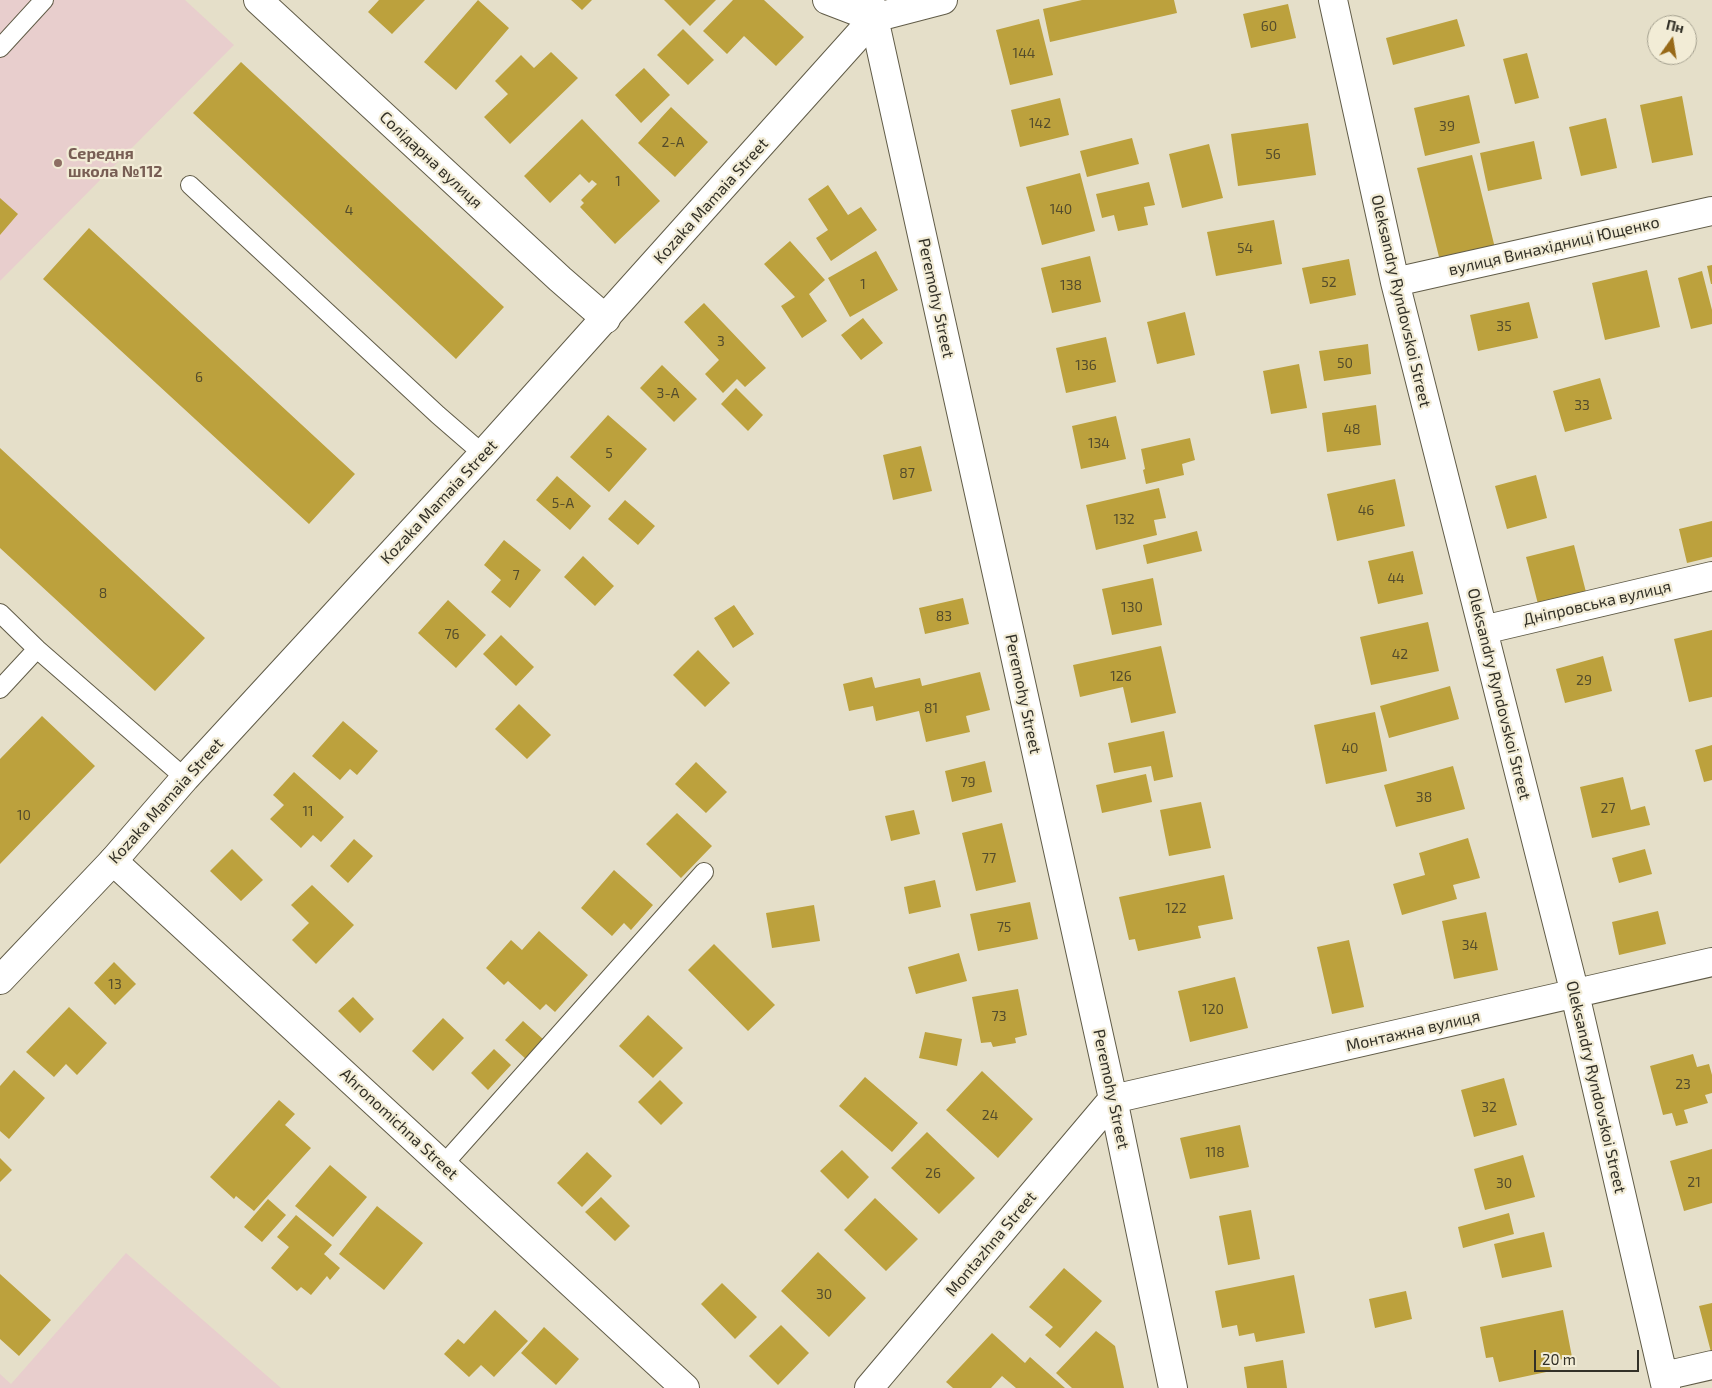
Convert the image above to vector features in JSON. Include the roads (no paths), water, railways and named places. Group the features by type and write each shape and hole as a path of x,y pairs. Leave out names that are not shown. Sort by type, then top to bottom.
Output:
{"street":[{"name":"Солідарна вулиця","path":"258,0 560,279 606,319"},
{"path":"827,0 872,9 943,0"},
{"name":"Oleksandry Ryndovskoi Street","path":"1334,0 1395,282 1575,994 1665,1382"},
{"name":"Kozaka Mamaia Street","path":"0,980 114,861 185,778 606,319 872,9"},
{"name":"Peremohy Street","path":"872,9 1113,1099 1172,1388"},
{"name":"вулиця Винахідниці Ющенко","path":"1395,282 1712,211"},
{"name":"Дніпровська вулиця","path":"1483,630 1712,576"},
{"name":"Ahronomichna Street","path":"114,861 685,1388"},
{"name":"Монтажна вулиця","path":"1113,1099 1712,962"},
{"name":"Montazhna Street","path":"869,1388 1113,1099"},
{"path":"1665,1382 1712,1365"}],"lane":[{"path":"0,48 44,0"},
{"path":"190,185 438,415 483,454"},
{"path":"0,613 37,649 185,778"},
{"path":"0,689 37,649"},
{"path":"443,1165 704,872"}],"place":[{"name":"Середня школа №112","path":"58,163"}]}
